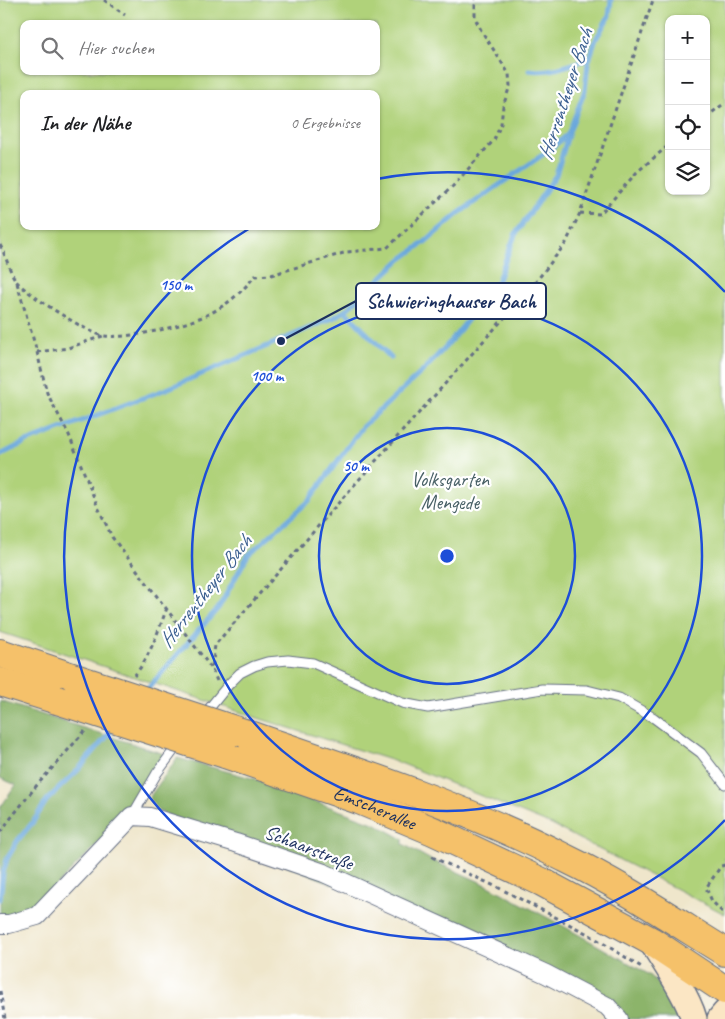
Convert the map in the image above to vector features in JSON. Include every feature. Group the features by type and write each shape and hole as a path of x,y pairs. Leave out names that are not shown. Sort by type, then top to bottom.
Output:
{"main road":[{"name":"Emscherallee","path":"0,653 393,784 520,836 566,858 725,952"},
{"name":"Emscherallee","path":"0,682 225,754 359,800 433,831 542,882 651,941 725,990"},
{"path":"651,941 677,983 694,1019"},
{"path":"720,1019 725,1013"}],"street":[{"path":"0,924 9,924 37,916 132,816"},
{"name":"Schaarstraße","path":"132,816 150,817 236,842 324,873 546,974 607,1006 619,1019"}],"lane":[{"path":"132,816 157,774 178,744 240,673 267,662 288,660 313,663 402,702 428,708 542,689 587,690 619,698 654,718 701,753 725,784"}],"path":[{"path":"104,0 125,15"},
{"path":"37,352 68,348 103,336 140,334 196,319 218,309 238,295 255,276 271,275 347,252 387,248 480,158 494,140 501,124 503,106 510,86 509,74 475,18 475,0"},
{"path":"212,668 215,645 347,493 531,288 566,243 580,213 653,0"},
{"path":"710,114 725,104"},
{"path":"580,213 600,214 637,172 665,148"},
{"path":"0,245 16,282 47,393 69,435 112,537 212,668 222,694"},
{"path":"16,282 62,315 103,336"},
{"path":"427,854 499,888 588,934 647,970"},
{"path":"725,865 721,866 706,888 712,901 725,915"},
{"path":"0,991 6,1019"}],"green space":[{"name":"Volksgarten Mengede","path":"0,0 725,0 725,914 552,825 403,764 0,632"},
{"path":"0,701 164,754 130,811 29,913 0,917 0,808 16,785 0,778"},
{"path":"177,758 255,779 376,824 403,839 403,844 431,860 487,885 650,975 671,1001 677,1019 627,1019 601,996 158,811 149,798"}],"waterway":[{"name":"Herrentheyer Bach","path":"145,692 219,607 248,555 309,501 362,427 425,369 450,342 496,285 515,235 556,175 569,132 585,90 588,63 596,39 609,16 611,0"},
{"path":"529,70 553,69 590,58"},
{"path":"0,455 26,442 169,388 333,318 345,311 400,260 459,213 551,149 568,134"},
{"path":"345,311 391,358"},
{"name":"Herrentheyer Bach","path":"0,899 3,873 7,859 18,840 33,822 47,800 77,771 115,727"}],"place":[{"name":"Schwieringhauser Bach","path":"281,341"}]}
